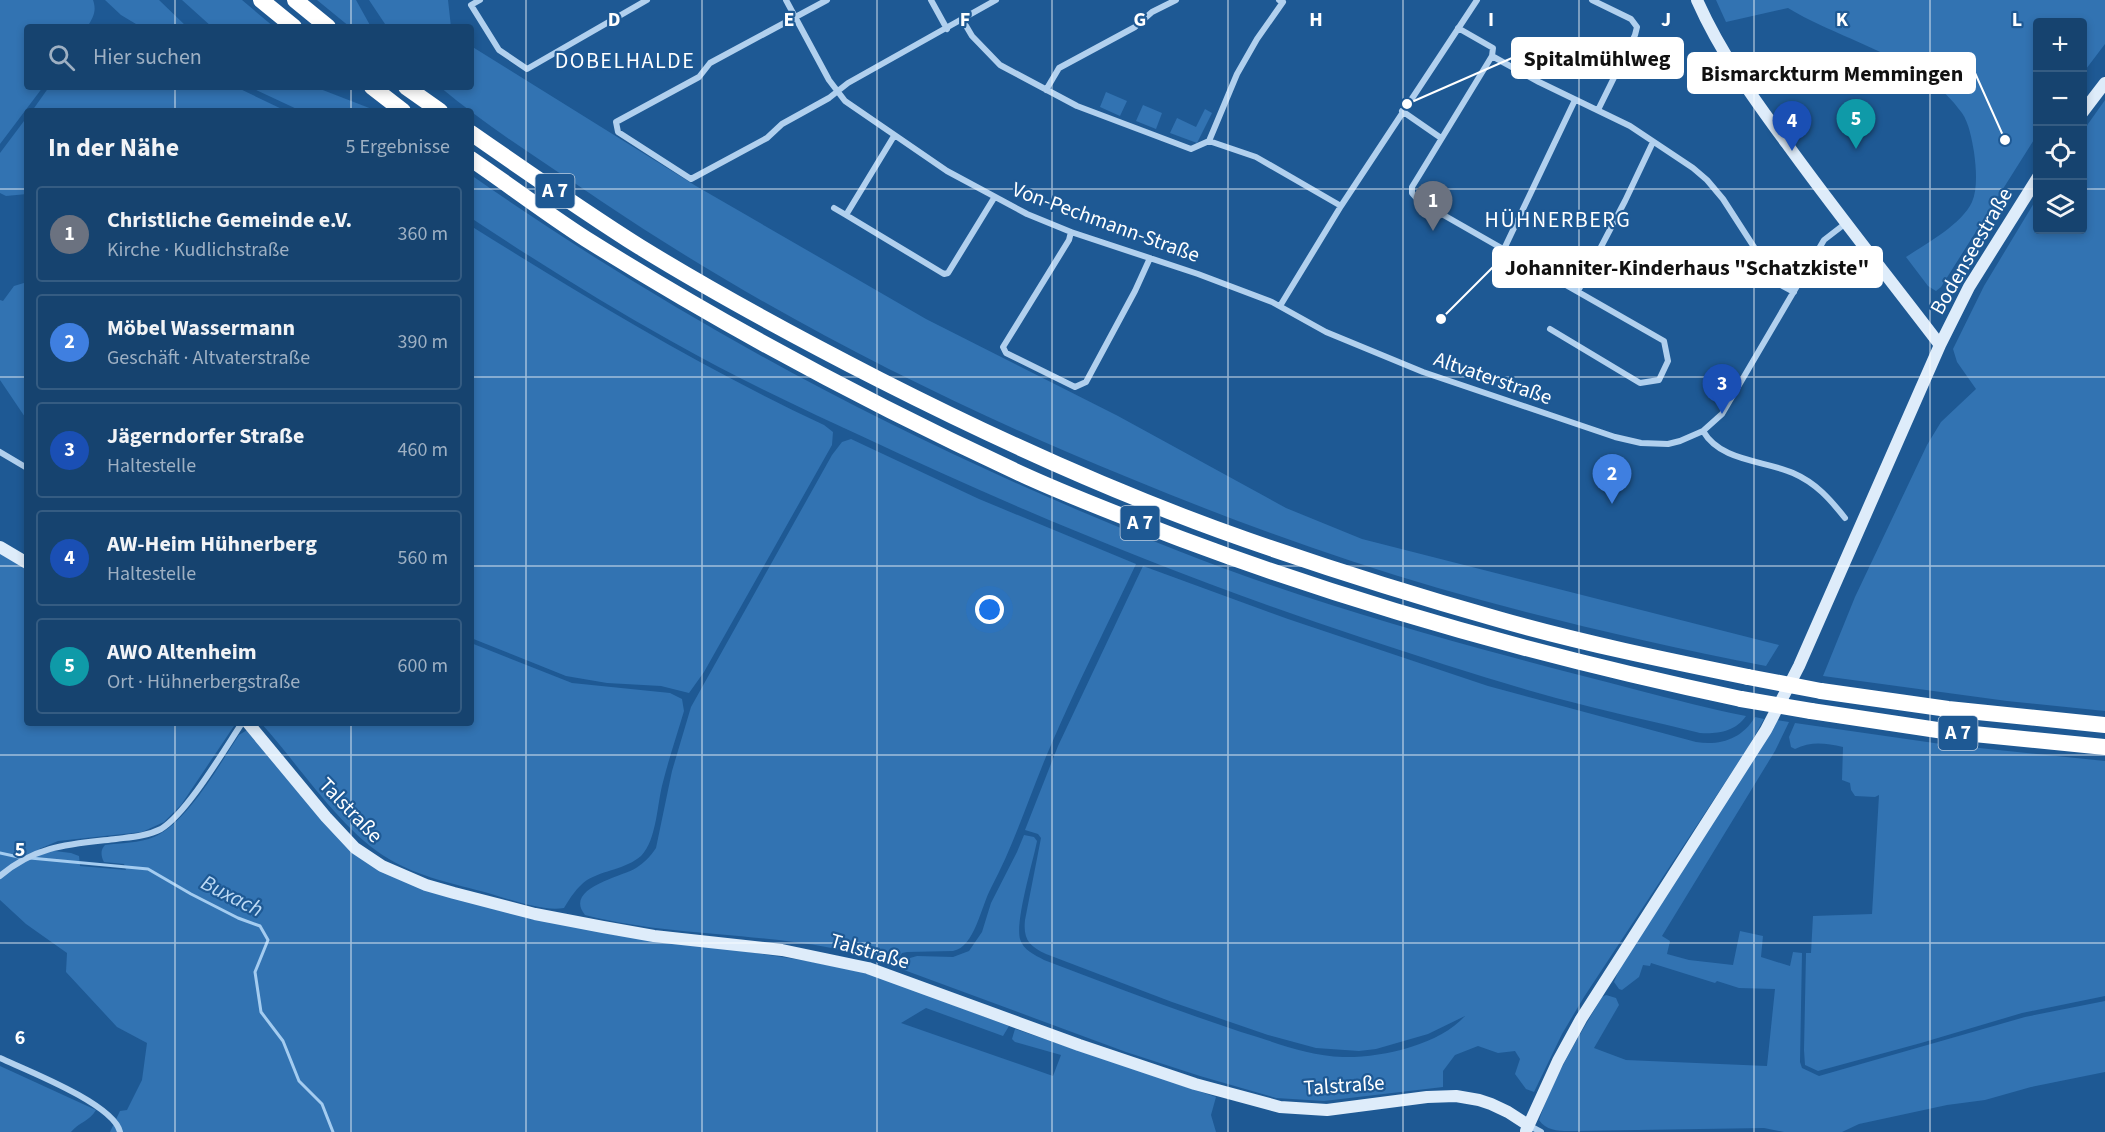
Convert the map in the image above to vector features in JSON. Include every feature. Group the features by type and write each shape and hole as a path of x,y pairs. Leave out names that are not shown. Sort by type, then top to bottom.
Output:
{"highway":[{"path":"261,0 290,24"},
{"path":"295,0 324,24"},
{"path":"376,90 399,108"},
{"path":"410,90 436,108"},
{"name":"A 7","path":"474,136 639,246 733,302 925,403 1020,448 1244,539 1372,582 1470,611 1639,654 1821,691 1948,709 2105,726"},
{"name":"A 7","path":"474,161 584,237 738,329 844,388 1041,482 1123,517 1252,565 1379,608 1532,651 1632,676 1741,699 1944,731 2105,747"}],"street":[{"path":"480,0 471,5 499,50 527,69 647,0"},
{"name":"Von-Pechmann-Straße","path":"786,0 836,92 894,136 947,171 994,198 1071,232 1198,274 1280,306"},
{"path":"827,0 710,63 699,77 616,122 618,132 691,179 767,138 783,124 829,98 848,83 996,0"},
{"path":"931,0 947,29"},
{"path":"1046,90 1059,68 1135,27 1152,12 1176,0"},
{"path":"1209,141 1237,74 1283,2 1279,0"},
{"path":"1280,306 1402,111 1477,0"},
{"path":"1592,0 1631,19 1637,27 1598,110"},
{"path":"1697,0 1715,38 1751,94 1940,345"},
{"path":"962,18 972,36 1000,65 1077,106 1191,149 1209,141 1256,157 1341,206"},
{"path":"1458,28 1493,48 1492,56 1412,187 1412,193 1419,201 1664,341 1668,361 1659,380 1640,382 1550,329"},
{"path":"1492,56 1539,82 1630,126 1693,168 1724,200 1774,278 1794,292"},
{"path":"2087,106 2105,83"},
{"path":"1504,249 1575,100"},
{"path":"1402,111 1441,138"},
{"path":"846,214 894,136"},
{"path":"1578,291 1653,142"},
{"name":"Bodenseestraße","path":"1526,1129 1558,1060 1581,1019 1766,730 1799,666 1940,345 1969,287 2035,180"},
{"path":"834,208 944,274 948,273 994,198"},
{"path":"1845,518 1830,499 1813,484 1791,472 1725,451 1712,443 1702,431 1722,414 1824,240 1846,223"},
{"path":"1071,232 1069,240 1003,347 1006,353 1075,387 1086,382 1135,291 1149,258"},
{"name":"Altvaterstraße","path":"1280,306 1326,332 1423,372 1615,437 1641,443 1668,444 1702,431"},
{"path":"0,452 24,466"},
{"path":"0,547 24,561"},
{"path":"0,876 32,854 64,845 143,835 161,828 171,821 188,802 240,726"},
{"name":"Talstraße","path":"250,726 326,817 355,848 382,866 445,890 535,914 603,927 654,936 782,950 868,968 1089,1049 1195,1084 1280,1107 1327,1110 1427,1097 1456,1096 1479,1100 1508,1112 1526,1129"},
{"path":"0,1058 90,1101 109,1115 119,1126 120,1132"},
{"path":"1526,1129 1541,1132"}],"shaded area":[{"path":"0,0 93,0 95,8 89,24 24,24 24,90 41,90 27,108 24,108 24,112 0,144"},
{"path":"105,0 159,0 184,24 136,24 121,15"},
{"path":"182,0 242,0 270,24 209,24"},
{"path":"317,0 356,0 369,24 346,24"},
{"path":"369,0 448,0 451,24 385,24"},
{"path":"1716,0 2105,0 2105,44 2087,68 2087,18 2033,18 2033,141 1941,287 1936,291 1928,286 1906,257 1952,226 1972,202 1976,184 1975,158 1970,132 1962,113 1946,94 1904,64 1788,8 1726,22"},
{"path":"474,48 696,186 926,319 1118,416 1286,508 1362,539 1779,645 1766,666 1519,610 1438,588 1320,550 1203,508 1127,477 990,418 791,317 663,242 499,132 474,113 474,108 467,108 444,90 474,90"},
{"path":"47,90 242,90 280,108 34,108"},
{"path":"256,90 323,90 369,108 295,108"},
{"path":"1106,92 1127,101 1120,116 1100,107"},
{"path":"2105,100 2105,711 2007,701 1823,676 1855,597 1927,445 1941,422 1976,389 1957,362 1953,349 1984,286 2033,205 2033,234 2087,234 2087,125"},
{"path":"1143,105 1162,113 1156,129 1136,121"},
{"path":"1205,109 1212,113 1197,143 1170,133 1177,118 1196,127"},
{"path":"24,121 24,194 6,196 0,193 0,153"},
{"path":"474,177 640,285 815,385 904,431 1088,514 1222,568 1346,610 1530,662 1746,716 1731,729 1700,733 1556,698 1300,617 1175,571 991,495 770,393 695,355 545,266 474,220"},
{"path":"474,228 645,331 734,380 824,425 833,432 832,445 704,672 689,693 661,686 607,683 566,676 474,639"},
{"path":"24,283 24,416 0,380 0,300 3,301 14,286"},
{"path":"851,439 979,499 1136,564 1061,722 1008,853 972,934 961,948 953,951 902,953 894,965 818,946 662,929 585,915 580,906 582,898 588,891 636,868 647,860 656,848 672,771 691,707 832,455 842,442"},
{"path":"0,553 24,567 24,726 234,726 181,805 164,822 142,832 58,841 39,849 79,856 80,866 126,870 124,864 104,862 101,853 105,845 143,840 167,830 191,806 239,735 247,730 353,851 493,909 615,935 808,961 882,978 1009,1026 1003,1036 926,1008 901,1023 1053,1076 1061,1055 1015,1042 1012,1039 1015,1029 1216,1097 1211,1115 1216,1132 110,1132 120,1111 127,1110 142,1080 147,1043 117,1027 66,972 67,953 26,924 0,900"},
{"path":"1143,566 1288,619 1488,686 1696,742 1722,742 1744,731 1755,717 1764,719 1749,746 1584,997 1562,1034 1534,1092 1526,1089 1515,1074 1520,1059 1515,1051 1498,1053 1478,1046 1455,1055 1443,1071 1443,1087 1324,1101 1276,1098 1126,1052 904,970 910,958 917,956 953,957 969,951 982,932 991,903 1024,835 1034,837 1037,841 1022,906 1020,939 1027,949 1044,960 1241,1032 1291,1048 1330,1056 1358,1057 1409,1048 1440,1035 1465,1016 1428,1034 1376,1049 1359,1051 1316,1048 1268,1035 1172,1002 1046,954 1028,941 1025,920 1041,838 1038,834 1025,830 1058,746"},
{"path":"474,644 572,683 670,693 682,699 684,711 663,782 653,831 646,849 641,856 629,864 587,880 577,889 564,908 556,909 536,907 450,883 389,859 371,847 337,815 263,726 474,726"},
{"path":"1777,720 1789,722 1775,751 1662,936 1670,941 1667,954 1689,960 1733,965 1740,931 1763,936 1761,957 1790,966 1793,952 1802,953 1800,1062 1802,1068 1819,1076 2025,1017 2105,1001 2105,1072 2031,1087 1985,1100 1947,1105 1859,1124 1842,1132 1784,1132 1764,1128 1564,1131 1550,1129 1542,1124 1539,1120 1559,1072 1602,997 1606,995 1616,998 1619,1005 1594,1048 1626,1060 1767,1066 1775,989 1739,988 1717,981 1715,983 1651,963 1650,966 1643,965 1639,977 1622,990 1614,982 1620,967"},
{"path":"1795,723 1941,744 2105,761 2105,996 2022,1013 1818,1071 1805,1065 1806,953 1811,953 1813,916 1872,914 1879,795 1875,797 1855,796 1850,783 1842,780 1843,747 1818,744 1795,749 1791,747 1789,737"},
{"path":"0,1066 96,1110 71,1132 0,1132"}],"waterway":[{"name":"Buxach","path":"0,853 23,858"},
{"name":"Buxach","path":"30,858 148,869 238,918 260,926 268,940 255,972 261,1012 283,1041 299,1081 322,1104 333,1132"}],"place":[{"name":"Spitalmühlweg","path":"1407,104"},
{"name":"Bismarckturm Memmingen","path":"2005,140"},
{"name":"AWO Altenheim","path":"1856,149"},
{"name":"AW-Heim Hühnerberg","path":"1792,151"},
{"name":"Christliche Gemeinde e.V.","path":"1433,231"},
{"name":"Johanniter-Kinderhaus \"Schatzkiste\"","path":"1441,319"},
{"name":"Jägerndorfer Straße","path":"1722,414"},
{"name":"Möbel Wassermann","path":"1612,504"}],"district":[{"name":"DOBELHALDE","path":"625,61"},
{"name":"HÜHNERBERG","path":"1558,220"}]}
